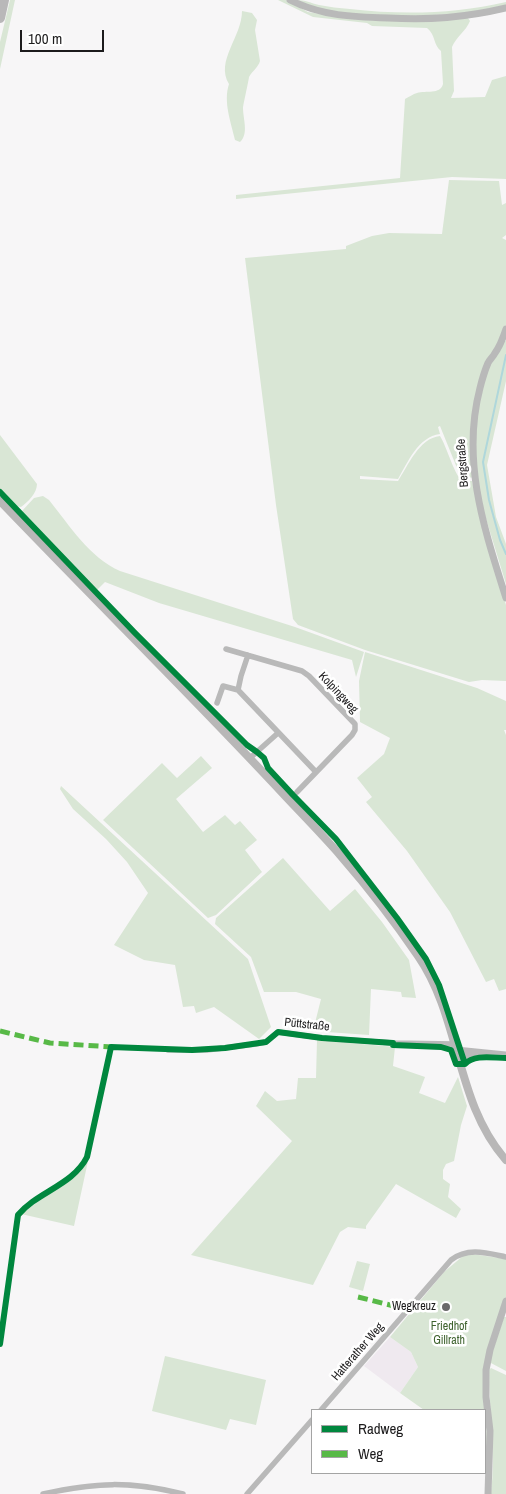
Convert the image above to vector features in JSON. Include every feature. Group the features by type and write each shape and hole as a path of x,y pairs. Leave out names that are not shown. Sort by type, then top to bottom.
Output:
{"highway":[{"path":"0,18 4,0"}],"main road":[{"path":"0,501 250,758 341,855 418,956 438,993 476,1112 490,1140 506,1160"}],"street":[{"path":"290,0 308,9 329,13 355,17 403,19 461,18 506,8"},
{"name":"Bergstraße","path":"506,329 494,356 489,360 483,378 476,407 472,437 474,482 506,598"},
{"name":"Kolpingweg","path":"226,649 302,671 354,724 355,730 352,735 297,792"},
{"path":"238,690 248,655"},
{"path":"217,703 223,686 238,690 316,772"},
{"path":"250,758 278,732"},
{"name":"Püttstraße","path":"168,1050 207,1050 256,1044 266,1042 278,1032 322,1038 456,1050"},
{"path":"456,1050 480,1056 482,1053 506,1055"},
{"name":"Hatterather Weg","path":"322,1409 446,1264 455,1256 464,1252 475,1252 506,1257"},
{"path":"488,1494 490,1437 486,1397 486,1370 490,1350 506,1301"},
{"path":"247,1494 311,1421"},
{"path":"43,1494 90,1485 117,1484 151,1487 183,1494"}],"shaded area":[{"path":"390,1337 411,1352 418,1367 400,1393 364,1366"}],"green space":[{"path":"10,0 15,0 0,69 0,42"},
{"path":"278,0 286,0 308,12 333,16 468,18 470,21 468,25 452,47 454,91 451,98 485,97 492,80 506,76 506,179 452,177 236,199 236,195 400,178 405,99 417,93 439,90 443,84 441,51 438,49 432,34 427,28 372,26 367,23 313,17"},
{"path":"297,0 330,7 409,13 467,9 506,2 506,5 469,13 416,16 355,14 318,9"},
{"path":"242,11 252,13 257,20 255,30 260,61 249,77 243,108 245,131 240,142 235,140 228,112 227,91 229,84 225,67 241,21"},
{"path":"449,180 499,181 502,205 506,203 506,235 502,238 506,240 506,325 500,337 506,341 506,381 487,465 496,517 506,544 506,584 483,509 477,478 464,477 459,473 440,426 438,427 440,434 432,436 414,451 398,479 360,476 360,479 398,481 420,447 433,438 440,436 460,478 472,481 481,522 506,605 506,681 482,680 469,682 365,650 298,625 293,619 276,505 245,258 346,249 346,246 372,236 389,233 442,234"},
{"path":"0,435 37,484 34,494 21,507 16,506 0,490"},
{"path":"43,496 49,500 89,549 109,565 120,571 295,627 364,652 356,677 352,660 159,603 105,582 97,590 23,514 22,511 34,498"},
{"path":"22,517 164,662 146,647"},
{"path":"365,652 477,688 506,701 506,730 504,730 506,735 506,989 499,991 494,979 486,982 450,912 407,851 366,802 372,797 357,778 384,754 390,738 360,722 359,681"},
{"path":"201,756 212,768 176,799 203,832 225,815 235,825 240,821 257,840 245,850 262,872 216,915 208,918 103,820 162,763 177,778"},
{"path":"61,786 248,959 271,1027 259,1039 214,1007 196,1013 194,1006 183,1007 175,965 144,960 114,945 148,893 127,862 106,839 73,809 60,789"},
{"path":"283,858 330,911 355,889 382,922 409,960 416,998 402,997 401,992 371,989 369,1035 313,1031 321,999 296,992 264,992 251,957 215,924 216,918"},
{"path":"317,1040 395,1047 393,1066 425,1077 419,1093 445,1103 458,1077 467,1106 454,1161 446,1164 443,1170 443,1179 450,1184 448,1197 461,1209 456,1218 396,1184 366,1226 366,1229 348,1227 340,1232 313,1285 191,1255 292,1141 256,1106 265,1091 277,1101 296,1099 298,1078 316,1078"},
{"path":"88,1161 74,1226 21,1214 81,1171"},
{"name":"Friedhof Gillrath","path":"472,1254 506,1259 506,1297 488,1349 486,1416 486,1409 423,1409 400,1393 418,1367 411,1352 390,1337 444,1272 463,1256"},
{"path":"357,1261 370,1264 363,1291 349,1287"},
{"path":"504,1317 506,1317 506,1371 489,1362"},
{"path":"165,1356 266,1380 256,1425 230,1419 226,1430 152,1411"},
{"path":"491,1368 506,1375 506,1494 491,1494 493,1447 489,1370"},
{"name":"Friedhof Gillrath","path":"486,1416 488,1459 486,1459"}],"waterway":[{"path":"506,355 483,462 489,500 500,540 506,554"}],"marked path":[{"path":"0,1031 50,1043 113,1047"},
{"path":"358,1297 402,1308 407,1311"}],"cycle path":[{"path":"0,492 135,633 247,745 264,758 268,768 336,839 426,959 439,985 465,1064"},
{"path":"0,1344 18,1215 35,1200 73,1175 87,1157 111,1047 192,1050 225,1048 266,1042 278,1032 322,1038 393,1043 393,1045 441,1047 451,1050 456,1064 465,1064 478,1058 506,1058"}],"place":[{"name":"Wegkreuz","path":"446,1307"}]}
